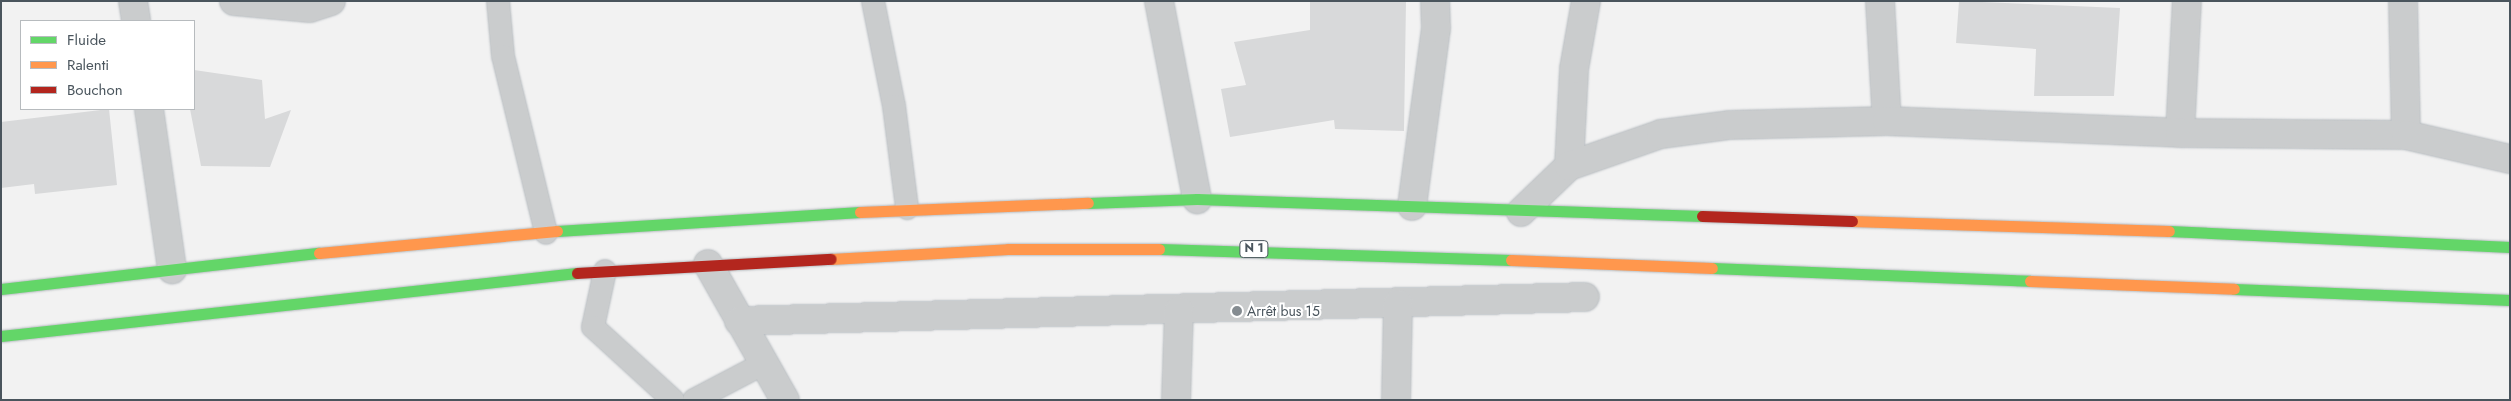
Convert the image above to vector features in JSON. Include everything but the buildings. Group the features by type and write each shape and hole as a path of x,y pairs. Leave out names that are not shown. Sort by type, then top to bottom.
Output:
{"highway":[{"path":"1,289 172,269 710,218 908,208 1197,199 1412,206 1521,212 2368,238 2510,247"},
{"name":"N 1","path":"1,336 605,271 1008,249 1242,249 2510,300"}],"street":[{"path":"133,1 136,20"},
{"path":"234,1 310,8 331,1"},
{"path":"1159,1 1197,199"},
{"path":"1412,206 1436,28 1435,1"},
{"path":"1569,166 1574,70 1586,1"},
{"path":"1880,1 1888,121"},
{"path":"2180,133 2187,1"},
{"path":"2403,1 2406,135"},
{"path":"149,110 172,269"},
{"path":"1521,212 1569,166 1661,134 1730,125 1888,121 2180,133 2406,135 2510,159"},
{"path":"708,264 763,364 786,400"},
{"path":"739,321 1398,304 1585,297"},
{"path":"1396,400 1398,304"},
{"path":"1176,400 1179,310"}],"lane":[{"path":"498,1 503,56 546,233"},
{"path":"872,1 894,106 908,208"},
{"path":"605,271 593,327 673,400"},
{"path":"694,400 730,390 763,364"}],"traffic: fast":[{"path":"1088,203 1197,199 1702,216"},
{"path":"557,231 860,212"},
{"path":"2169,231 2510,247"},
{"path":"1159,249 1511,260"},
{"path":"1,289 319,253"},
{"path":"1712,268 2030,281"},
{"path":"1,336 577,273"},
{"path":"2234,289 2510,300"}],"traffic: slow":[{"path":"860,212 1088,203"},
{"path":"1852,221 2169,231"},
{"path":"319,253 557,231"},
{"path":"831,259 1008,249 1159,249"},
{"path":"1511,260 1712,268"},
{"path":"2030,281 2234,289"}],"traffic: jam":[{"path":"1702,216 1852,221"},
{"path":"577,273 831,259"}],"place":[{"name":"Arrêt bus 15","path":"1237,311"}]}
